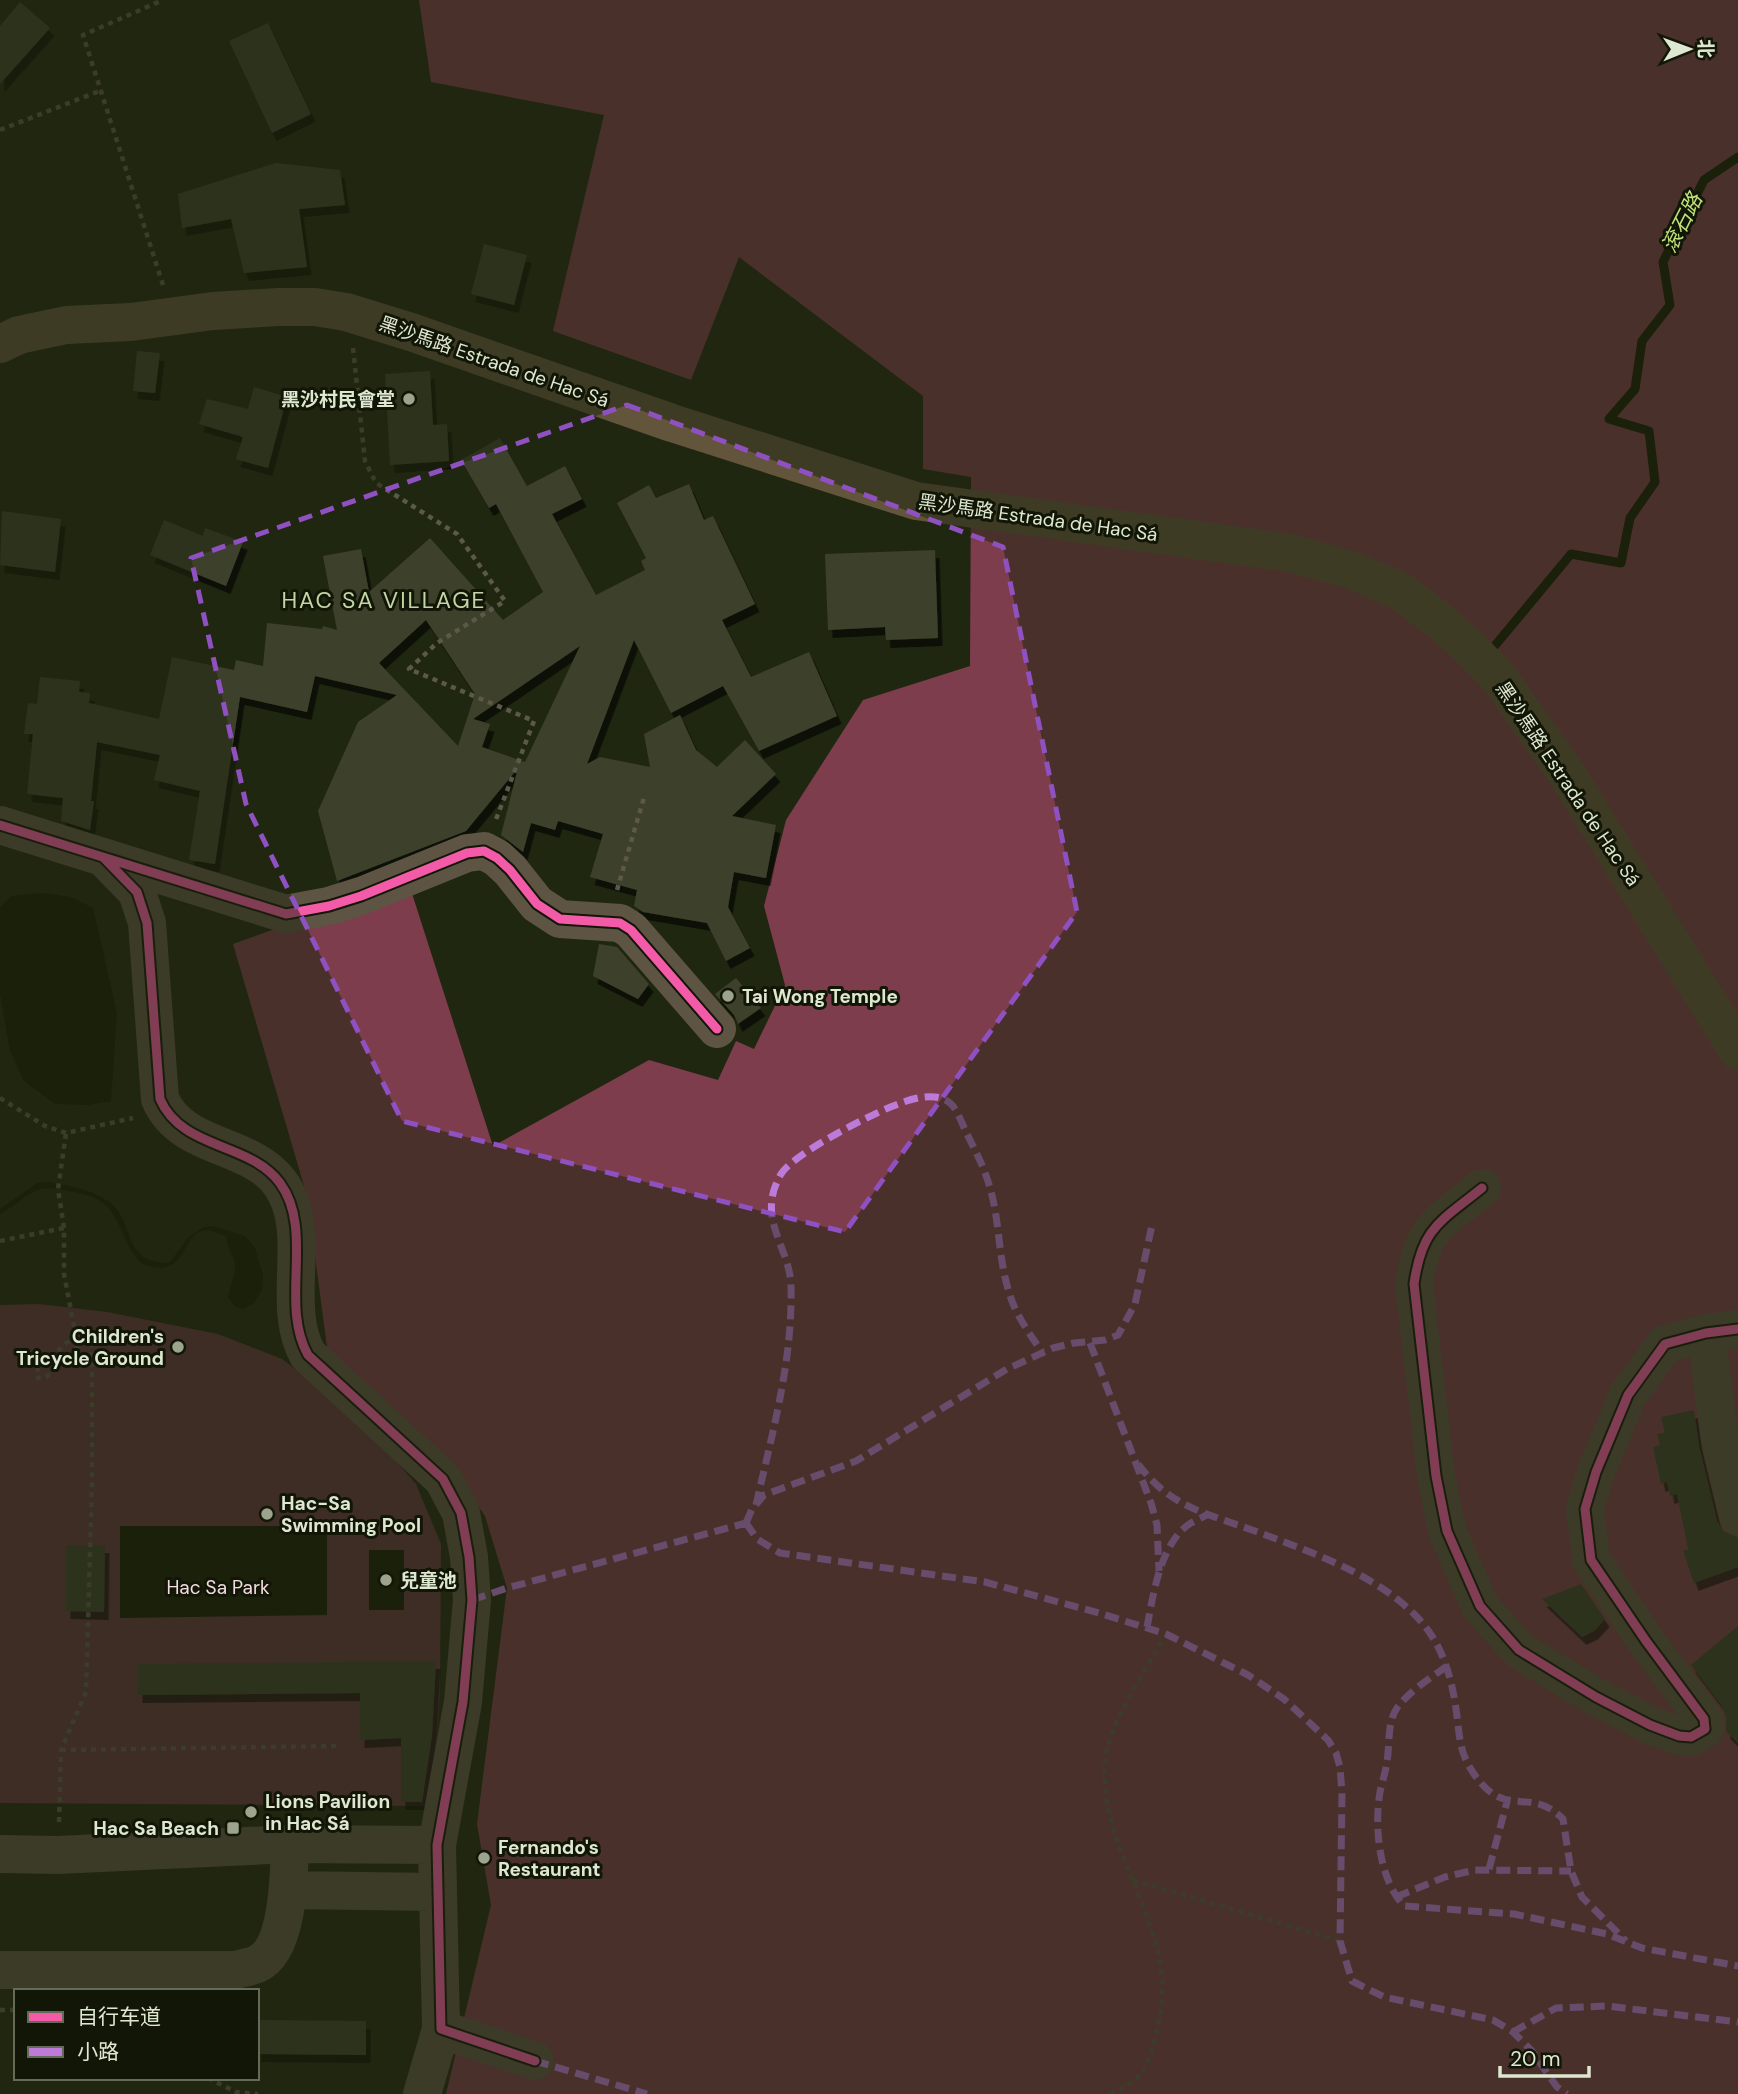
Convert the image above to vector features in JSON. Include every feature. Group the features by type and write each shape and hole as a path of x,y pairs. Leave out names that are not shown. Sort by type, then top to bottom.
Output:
{"main road":[{"name":"黑沙馬路 Estrada de Hac Sá","path":"0,344 19,335 66,325 131,322 214,311 315,307 411,332 672,423 916,501 1290,553 1351,570 1400,591 1440,621 1500,679 1570,779 1738,1051"}],"street":[{"path":"0,825 286,914 340,903 467,853 484,851 510,870 537,904 561,919 621,923 631,930 718,1029"},
{"path":"103,857 137,892 147,923 160,1099 163,1106 175,1123 261,1165 280,1182 292,1205 297,1324 300,1341 308,1356 443,1479 461,1513 469,1557 472,1600 463,1702 437,1845 441,2029 422,2094"},
{"path":"1482,1188 1442,1220 1426,1237 1418,1257 1414,1284 1436,1476 1447,1531 1480,1606 1519,1650 1596,1697 1650,1725 1679,1736 1691,1737 1705,1728 1703,1719 1591,1560 1586,1509 1596,1472 1628,1395 1665,1344 1722,1331 1720,1441 1738,1516"},
{"path":"0,1854 58,1855 290,1844 437,1845"},
{"path":"0,1970 236,1970 260,1964 271,1950 284,1920 290,1844"},
{"path":"288,1890 437,1892"},
{"path":"441,2029 535,2061"}],"path":[{"path":"163,0 83,35 173,316"},
{"path":"0,130 102,90"},
{"path":"352,343 365,461 376,483 457,534 505,601 437,643 409,669 534,721 484,851"},
{"path":"608,921 646,794"},
{"path":"0,1098 45,1126 66,1133 119,1122 163,1106"},
{"path":"58,1855 61,1750 86,1692 93,1354 92,1343 84,1341 46,1377 38,1378 36,1374 38,1368 70,1340 73,1332 64,1274 64,1228 58,1186 66,1133"},
{"path":"0,1241 64,1228"},
{"path":"1110,2094 1129,2086 1143,2073 1152,2049 1162,2005 1162,1977 1157,1949 1116,1840 1106,1793 1105,1761 1112,1731 1167,1634"},
{"path":"61,1750 336,1746"},
{"path":"1132,1880 1340,1941"},
{"path":"212,2080 236,2092 258,2094"}],"highlighted area":[{"path":"627,405 1003,547 1077,912 845,1232 402,1121 246,804 191,558"}],"green space":[{"name":"Hac Sa Park","path":"39,1304 107,1312 218,1334 282,1359 330,1396 376,1438 416,1484 441,1544 440,1692 437,1741 427,1806 0,1803 0,1305"}],"shaded area":[{"path":"419,0 1738,0 1738,2094 446,2094 491,1905 477,1824 507,1588 485,1516 457,1475 329,1362 307,1196 233,944 408,881 493,1146 649,1060 718,1080 736,1041 754,1049 785,985 764,906 786,820 863,700 970,666 971,477 923,469 923,396 739,257 691,380 553,331 604,115 431,82"},
{"path":"42,893 71,897 93,908 117,1013 111,1101 88,1105 55,1104 24,1081 10,1051 0,994 0,908 11,896"},
{"path":"49,1182 87,1191 108,1201 123,1220 136,1249 153,1261 169,1263 189,1237 204,1227 213,1226 245,1236 255,1248 263,1275 262,1290 253,1304 243,1309 236,1307 228,1298 235,1264 227,1245 227,1237 215,1232 201,1231 190,1241 176,1262 160,1268 148,1266 134,1256 110,1209 88,1196 59,1189 41,1189 0,1214 0,1209 37,1183"},
{"path":"120,1526 327,1526 327,1615 120,1618"},
{"name":"兒童池","path":"369,1550 404,1550 404,1610 369,1610"}],"building":[{"path":"20,2 50,28 0,84 0,26"},
{"path":"268,23 311,114 272,133 229,41"},
{"path":"276,163 340,170 345,205 299,209 307,267 244,273 231,219 182,228 178,194"},
{"path":"484,244 527,255 514,305 471,294"},
{"path":"137,351 160,353 155,393 133,391"},
{"name":"黑沙村民會堂","path":"430,371 433,425 447,424 449,461 390,465 385,374"},
{"path":"254,387 287,397 268,468 236,459 243,437 199,424 207,399 248,409"},
{"path":"500,438 527,486 565,466 582,499 552,514 596,595 645,570 641,561 646,558 617,503 649,485 656,498 689,484 704,520 713,516 755,604 722,620 751,677 809,652 837,716 759,751 723,686 671,713 634,640 587,764 600,757 650,767 644,734 680,715 696,750 717,767 745,740 776,774 732,816 776,825 766,878 734,872 728,907 750,948 726,961 707,923 643,912 634,906 637,890 590,877 603,834 558,821 555,830 531,823 523,852 501,835 518,768 466,831 337,881 318,811 358,722 397,695 315,676 307,712 240,697 215,864 189,860 200,791 154,780 160,755 97,742 90,830 61,821 63,798 27,794 33,734 24,734 28,703 37,704 40,677 80,681 79,692 90,693 89,703 159,719 172,657 234,670 236,660 263,666 267,623 322,629 323,626 337,630 323,556 361,549 369,592 430,538 503,620 543,592 496,504 489,508 461,460","holes":["426,620 475,694 458,746 379,663","580,646 525,762 482,747 490,724 473,719"]},
{"path":"2,511 61,519 55,572 0,565"},
{"path":"164,520 203,536 205,528 243,542 226,586 150,555"},
{"path":"935,550 938,638 886,640 885,627 828,630 825,554"},
{"path":"599,944 617,947 649,984 638,999 593,976"},
{"path":"736,978 761,1008 738,1024 734,1015 715,994"},
{"path":"1694,1410 1699,1446 1717,1521 1723,1531 1737,1537 1738,1567 1694,1583 1683,1551 1688,1549 1677,1494 1670,1496 1667,1482 1661,1484 1653,1447 1660,1445 1657,1434 1665,1433 1661,1417"},
{"path":"66,1545 105,1545 104,1612 66,1611"},
{"path":"1581,1584 1605,1619 1594,1631 1582,1637 1542,1599"},
{"path":"1738,1626 1738,1743 1726,1731 1726,1717 1722,1706 1691,1665"},
{"path":"436,1661 432,1736 422,1802 401,1802 401,1738 360,1740 360,1693 138,1695 138,1664"},
{"path":"259,2020 366,2021 366,2055 259,2054"}],"waterway":[{"name":"滾石路","path":"1488,654 1571,554 1621,563 1630,518 1655,482 1649,431 1609,419 1635,389 1642,341 1670,305 1663,262 1704,180 1738,157"}],"marked path":[{"path":"756,1505 780,1397 791,1314 789,1272 772,1219 774,1190 781,1174 800,1156 851,1126 916,1098 940,1098 953,1106 988,1181 996,1214 1005,1279 1012,1300 1042,1352"},
{"path":"746,1523 752,1509 764,1495 856,1461 1007,1369 1053,1348 1105,1340 1118,1335 1135,1304 1152,1225"},
{"path":"1090,1343 1151,1503 1157,1525 1159,1571"},
{"path":"1138,1464 1150,1479 1177,1500 1360,1575 1398,1599 1414,1614 1431,1634 1443,1657 1454,1696 1462,1750 1474,1774 1497,1796 1540,1804 1563,1819 1571,1871 1582,1897 1626,1941"},
{"path":"1147,1627 1159,1572 1171,1545 1188,1525 1208,1514"},
{"path":"746,1523 757,1539 780,1553 985,1582 1166,1634 1248,1675 1284,1699 1328,1740 1340,1767 1340,1941 1352,1981 1384,1997 1493,2020 1513,2032 1532,2051 1557,2087 1567,2094"},
{"path":"472,1600 746,1523"},
{"path":"1447,1666 1402,1702 1390,1726 1378,1806 1378,1837 1389,1882 1404,1906 1514,1914 1607,1934 1642,1948 1738,1966"},
{"path":"1489,1869 1507,1802"},
{"path":"1396,1897 1445,1877 1475,1870 1571,1871"},
{"path":"1513,2032 1556,2008 1607,2006 1738,2022"},
{"path":"535,2061 647,2094"}],"cycle path":[{"path":"0,825 286,914 329,906 361,896 467,853 484,851 510,870 537,904 560,919 620,923 631,930 717,1029"},
{"path":"103,857 137,892 147,923 160,1099 170,1116 184,1128 252,1160 280,1183 290,1202 295,1223 296,1313 300,1335 308,1355 443,1479 461,1513 469,1557 472,1600 463,1702 437,1845 441,2029 535,2061"},
{"path":"1482,1188 1435,1227 1422,1250 1414,1284 1436,1476 1447,1531 1480,1606 1519,1650 1596,1697 1650,1725 1679,1736 1691,1737 1705,1729 1704,1719 1591,1560 1585,1509 1596,1472 1628,1395 1665,1344 1706,1333 1738,1329"}],"place":[{"name":"黑沙村民會堂","path":"409,399"},
{"name":"Tai Wong Temple","path":"728,996"},
{"name":"Children's Tricycle Ground","path":"178,1347"},
{"name":"Hac-Sa Swimming Pool","path":"267,1514"},
{"name":"兒童池","path":"386,1580"},
{"name":"Lions Pavilion in Hac Sá","path":"251,1812"},
{"name":"Hac Sa Beach","path":"233,1828"},
{"name":"Fernando's Restaurant","path":"484,1858"}],"district":[{"name":"HAC SA VILLAGE","path":"384,600"}]}
